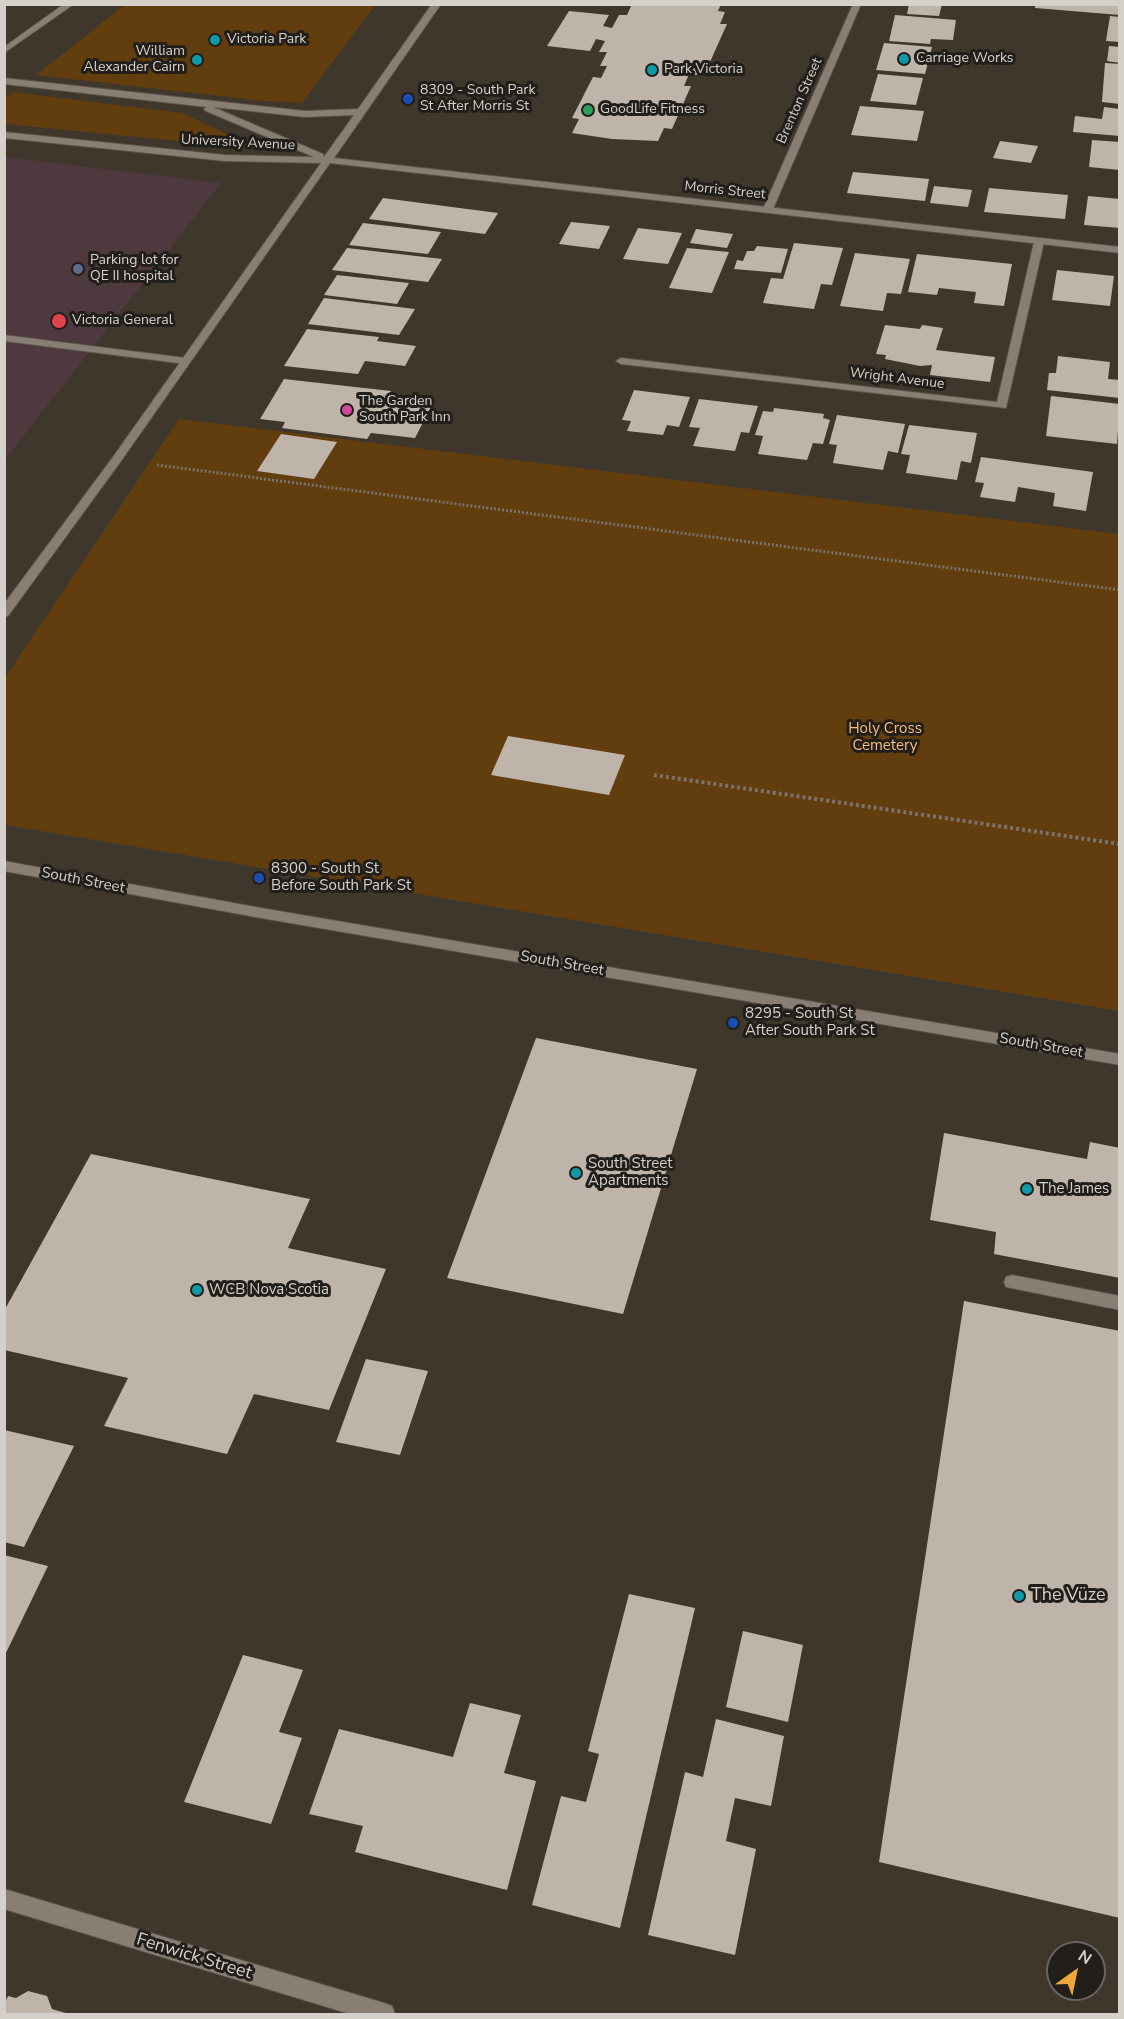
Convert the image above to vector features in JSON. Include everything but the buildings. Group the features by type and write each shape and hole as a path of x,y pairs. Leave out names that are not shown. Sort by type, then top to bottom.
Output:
{"street":[{"path":"4,51 69,4"},
{"path":"4,613 183,366 436,4"},
{"name":"Brenton Street","path":"768,209 857,4"},
{"name":"University Avenue","path":"4,81 195,104 305,114 361,112"},
{"name":"University Avenue","path":"195,104 328,160"},
{"name":"University Avenue","path":"4,135 225,158 328,160"},
{"name":"Morris Street","path":"328,160 1119,250"},
{"name":"Wright Avenue","path":"621,361 1002,406 1039,242"},
{"path":"4,338 183,366"},
{"path":"4,347 183,366"},
{"name":"South Street","path":"4,866 239,909 1119,1060"},
{"path":"1012,1282 1119,1303"},
{"name":"Fenwick Street","path":"4,1899 384,2014"}],"path":[{"path":"117,459 1119,590"},
{"path":"654,775 1119,844"}],"shaded area":[{"name":"Victoria General","path":"5,157 221,183 5,460"}],"green space":[{"name":"Victoria Park","path":"126,4 375,5 302,103 264,101 36,75"},
{"path":"13,92 182,113 259,149 5,124 5,98"},
{"name":"Holy Cross Cemetery","path":"179,419 1119,534 1119,1011 5,825 4,679"}],"place":[{"name":"Victoria Park","path":"215,40"},
{"name":"Carriage Works","path":"904,59"},
{"name":"William Alexander Cairn","path":"197,60"},
{"name":"Park Victoria","path":"652,70"},
{"name":"8309 - South Park St After Morris St","path":"408,99"},
{"name":"GoodLife Fitness","path":"588,110"},
{"name":"Parking lot for QE II hospital","path":"78,269"},
{"name":"Victoria General","path":"59,321"},
{"name":"The Garden South Park Inn","path":"347,410"},
{"name":"8300 - South St Before South Park St","path":"259,878"},
{"name":"8295 - South St After South Park St","path":"733,1023"},
{"name":"South Street Apartments","path":"576,1173"},
{"name":"The James","path":"1027,1189"},
{"name":"WCB Nova Scotia","path":"197,1290"},
{"name":"The Vüze","path":"1019,1596"}]}
